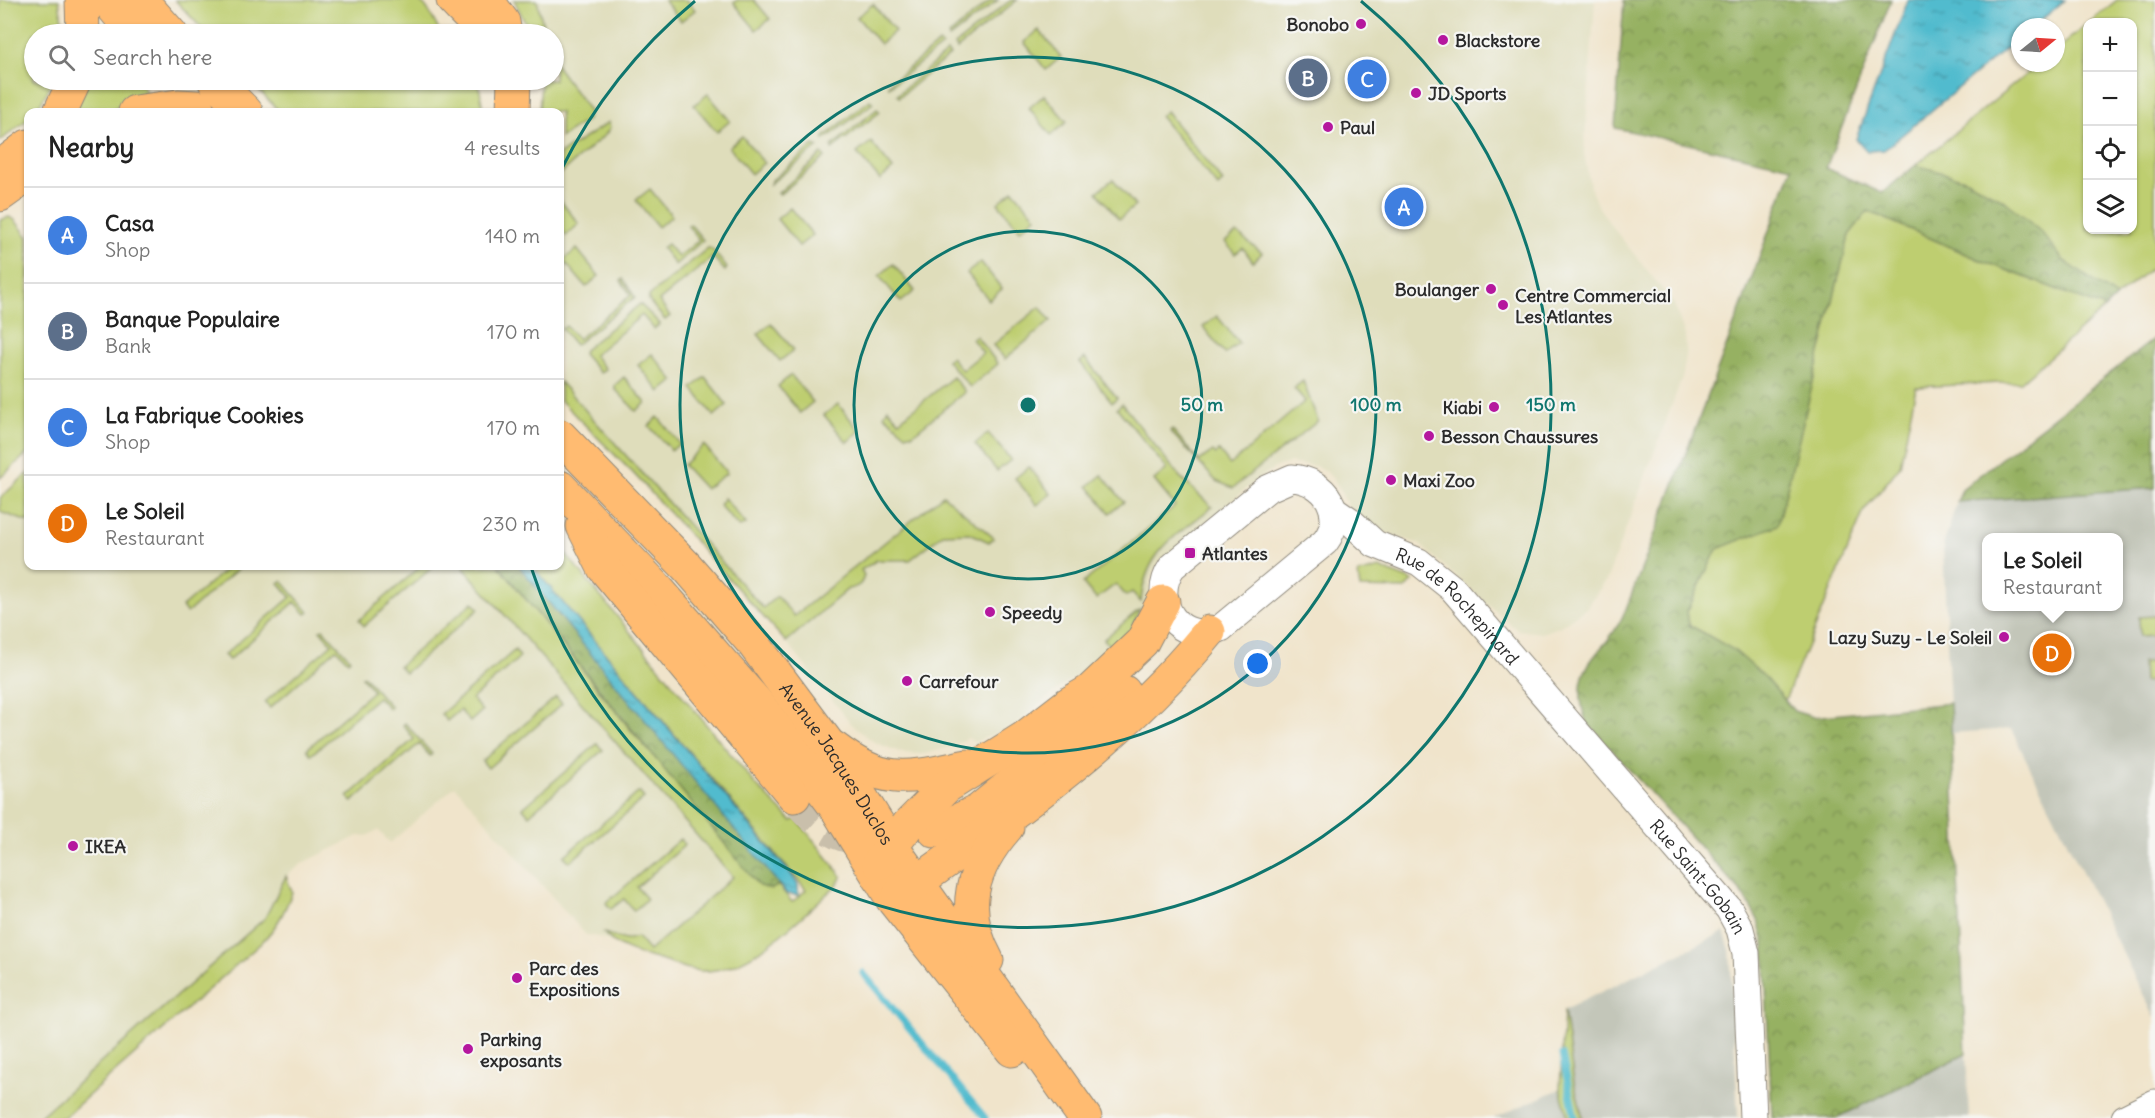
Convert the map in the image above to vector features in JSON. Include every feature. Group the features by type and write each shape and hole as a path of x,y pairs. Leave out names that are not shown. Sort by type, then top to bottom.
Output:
{"main road":[{"path":"82,0 83,24"},
{"path":"106,0 126,24"},
{"path":"141,0 162,24"},
{"path":"453,0 476,24"},
{"path":"487,0 503,24"},
{"path":"62,108 70,90"},
{"path":"182,90 197,108"},
{"path":"224,90 242,108"},
{"path":"513,108 514,90"},
{"path":"158,108 170,106 184,108"},
{"path":"0,166 24,149"},
{"path":"0,195 24,178"},
{"name":"Avenue Jacques Duclos","path":"564,440 709,592 753,643 829,745 883,858 905,891 1055,1075 1085,1118"},
{"name":"Avenue Jacques Duclos","path":"564,492 654,585 757,703 837,809 883,858"},
{"path":"564,494 604,568 794,796"},
{"path":"883,858 908,825 946,787 979,764 1024,738 1068,704 1090,691 1142,642 1163,602"},
{"path":"905,891 1035,796 1100,743 1159,687 1201,632"},
{"path":"935,831 963,820 997,797 1201,632"},
{"path":"829,745 857,765 883,775 904,778 979,764"},
{"path":"1035,796 996,840 981,864 974,882 971,911 973,929 979,946 1055,1075"},
{"name":"Avenue Jacques Duclos","path":"905,891 926,944 1069,1118"}],"street":[{"name":"Rue de Rochepinard","path":"1163,602 1165,579 1172,567 1276,483 1292,478 1311,482 1324,490 1333,509 1375,544 1419,562 1453,589 1530,681"},
{"path":"1163,602 1173,619 1201,632 1226,624 1320,547 1331,531 1333,509"},
{"name":"Rue de Rochepinard","path":"1320,547 1375,544"},
{"name":"Rue Saint-Gobain","path":"1530,681 1729,909 1740,929 1746,953 1753,1118"},
{"path":"2125,1118 2155,1103"}],"shaded area":[{"path":"514,0 1595,0 1584,153 1590,186 1596,203 1610,224 1674,304 1685,335 1686,349 1683,375 1607,579 1586,608 1559,627 1541,633 1517,630 1419,544 1370,527 1349,507 1335,481 1326,471 1315,466 1289,463 1278,466 1258,479 1159,562 1150,580 1146,617 1107,656 1063,685 1013,726 975,742 968,738 952,747 923,754 902,753 874,742 853,726 750,596 564,404 564,108 539,108 540,90 564,90 564,24 526,24"},
{"path":"2155,488 2155,1018 2011,729 1951,733 1943,546 1957,502"},
{"path":"0,512 24,521 24,570 465,570 733,877 644,955 599,937 586,935 455,786 390,843 378,830 367,836 358,836 303,863 286,876 266,918 38,1118 0,1118"},
{"path":"1724,932 1730,950 1738,1118 1583,1118 1574,1083 1564,1010"},
{"path":"1966,1054 1969,1118 1837,1118"},
{"path":"1560,1089 1568,1118 1494,1118"}],"green space":[{"path":"0,0 59,0 63,24 24,24 24,90 48,90 38,108 24,108 24,122 0,141"},
{"path":"175,0 417,0 427,8 436,24 198,24"},
{"path":"514,0 537,0 543,24 526,24"},
{"path":"664,0 687,0 695,10 681,21"},
{"path":"737,0 754,0 770,19 756,30 734,3"},
{"path":"991,0 998,0 949,38 948,36"},
{"path":"1011,0 1017,0 957,49 955,45"},
{"path":"1624,0 1891,0 1826,168 1882,193 1916,165 1965,179 2004,200 2041,232 2063,260 2116,297 2105,308 1978,259 1868,211 1849,235 1778,525 1717,549 1687,611 1689,625 1734,650 1766,678 1794,711 1813,717 1950,703 1966,1054 1837,1118 1772,1118 1764,943 1758,920 1743,894 1586,722 1581,701 1581,685 1585,671 1618,625 1626,609 1792,167 1615,128"},
{"path":"2117,0 2155,0 2155,265 2116,297 2063,260 2041,232 1916,165 2029,72 2065,72 2065,42 2083,27 2083,234 2137,234 2137,18 2095,18"},
{"path":"873,4 895,31 880,44 857,17"},
{"path":"1039,30 1061,57 1046,70 1024,42"},
{"path":"939,43 942,46 889,87 888,85"},
{"path":"947,52 950,55 899,97 897,95"},
{"path":"564,76 589,111 588,119 564,135 564,108 539,108 540,90 564,90"},
{"path":"82,90 145,90 148,96 116,108 74,108"},
{"path":"259,90 480,90 482,108 276,108"},
{"path":"708,94 730,121 717,132 694,105"},
{"path":"1044,95 1067,122 1051,135 1029,108"},
{"path":"870,100 873,103 824,140 824,137"},
{"path":"877,109 880,112 832,149 832,146"},
{"path":"1166,111 1223,182 1218,187 1160,116"},
{"path":"609,122 610,128 606,134 564,171 564,151"},
{"path":"742,136 764,163 751,174 729,147"},
{"path":"871,142 893,169 880,180 857,153"},
{"path":"814,145 818,147 770,184 771,181"},
{"path":"822,154 825,157 780,194 778,193"},
{"path":"1113,179 1135,206 1119,219 1097,192"},
{"path":"650,189 672,216 658,227 636,200"},
{"path":"1013,190 1036,217 1020,230 998,203"},
{"path":"564,205 579,224 566,236 564,233"},
{"path":"790,208 813,235 799,246 777,219"},
{"path":"1868,211 1978,259 2105,308 2021,382 1916,387 1900,466 1864,511 1785,700 1741,658 1716,640 1689,625 1687,612 1717,549 1778,524 1849,235"},
{"path":"9,217 15,220 24,232 24,457 0,478 0,220"},
{"path":"690,224 703,240 675,265 662,248 667,244 678,257 699,240 688,226"},
{"path":"1237,233 1262,253 1253,262 1243,248 1235,254 1225,242"},
{"path":"708,248 712,249 727,268 725,271 713,257 659,301 670,316 665,320 649,301 649,296"},
{"path":"577,249 599,276 586,287 564,259"},
{"path":"981,262 1002,289 989,300 967,273"},
{"path":"893,264 915,291 901,302 879,276"},
{"path":"623,279 635,297 575,345 564,331 564,328 566,326 578,339 631,295 621,281"},
{"path":"640,304 660,324 654,329 642,315 594,355 605,369 600,373 583,354 584,350"},
{"path":"1040,307 1051,321 1005,359 993,345"},
{"path":"1217,316 1239,343 1225,354 1203,327"},
{"path":"771,323 794,350 780,361 758,334"},
{"path":"976,336 998,364 970,387 947,360 951,357 962,370 983,353 972,339"},
{"path":"2155,338 2155,488 1957,502 1962,489"},
{"path":"652,354 674,381 660,392 638,365"},
{"path":"1085,358 1117,398 1112,402 1080,362"},
{"path":"791,375 813,402 800,413 778,386"},
{"path":"624,377 646,403 636,411 615,389 615,385"},
{"path":"705,377 727,405 714,416 692,388"},
{"path":"953,377 965,392 913,434 906,434 884,415 888,408 899,421"},
{"path":"1303,381 1318,421 1233,488 1216,481 1170,431 1172,429 1199,461 1213,451 1216,454 1219,451 1230,465 1305,401 1294,388"},
{"path":"564,386 763,608 777,596 794,616 943,495 994,538 989,542 970,533 943,534 910,560 877,560 861,570 864,575 859,585 848,589 786,642 636,476 564,404"},
{"path":"838,404 860,431 847,442 824,415"},
{"path":"1122,404 1180,477 1212,507 1174,537 1155,557 1144,585 1141,602 1132,592 1126,596 1116,584 1096,599 1083,583 1175,506 1154,480 1167,469 1117,408"},
{"path":"658,417 680,444 671,450 649,426"},
{"path":"988,433 1011,460 997,471 975,444"},
{"path":"704,445 727,473 705,489 683,465"},
{"path":"1029,467 1051,494 1037,505 1015,478"},
{"path":"1102,475 1124,502 1110,513 1088,486"},
{"path":"24,477 24,521 0,512 0,498"},
{"path":"724,498 746,524 739,527 719,505"},
{"path":"564,552 756,785 792,821 796,819 800,823 842,876 837,885 757,953 739,963 720,969 701,971 690,969 627,950 614,943 604,933 625,940 637,937 649,951 733,877 465,570 502,570 634,734 771,889 778,885 792,902 806,890 535,570 564,570"},
{"path":"1379,568 1413,581 1405,589 1360,588 1358,574"},
{"path":"225,570 236,570 187,613 182,607"},
{"path":"416,570 429,570 364,626 359,620"},
{"path":"502,570 522,570 780,885 771,889 759,886"},
{"path":"282,581 309,612 306,614 295,602 229,660 224,655 291,597 279,583"},
{"path":"473,602 479,609 405,673 399,666"},
{"path":"1140,609 1131,630 1111,647 1104,639"},
{"path":"2155,616 2155,635 2140,636 2139,617"},
{"path":"323,629 350,659 348,661 336,649 270,708 265,702 332,644 320,630"},
{"path":"515,650 520,657 472,699 482,711 470,722 460,710 447,721 441,714"},
{"path":"2155,662 2155,681 2143,682 2142,663"},
{"path":"364,676 391,707 389,709 378,697 311,755 307,749 373,691 362,677"},
{"path":"556,697 562,704 488,768 482,761"},
{"path":"405,723 432,754 430,756 419,744 352,802 348,797 414,739 403,725"},
{"path":"597,744 603,750 529,815 523,808"},
{"path":"639,792 644,798 570,862 564,856"},
{"path":"680,839 685,845 637,887 647,899 634,911 624,899 611,909 606,903"},
{"path":"286,876 292,892 289,900 283,914 260,944 63,1118 38,1118 265,918"},
{"path":"1564,1010 1574,1083 1583,1118 1568,1118 1560,1089"}],"water":[{"path":"1908,0 2065,0 2044,18 2011,18 2011,44 1884,150 1867,151 1856,139"},
{"path":"522,570 535,570 791,874 798,885 798,895 787,894"}],"waterway":[{"path":"863,973 985,1118"},
{"path":"1562,1055 1575,1118"}],"tunnel":[{"path":"794,796 820,822 838,833 849,837 875,840"}],"place":[{"name":"Bonobo","path":"1361,24"},
{"name":"Blackstore","path":"1443,40"},
{"name":"Banque Populaire","path":"1308,78"},
{"name":"La Fabrique Cookies","path":"1367,79"},
{"name":"JD Sports","path":"1416,93"},
{"name":"Paul","path":"1328,127"},
{"name":"Casa","path":"1404,207"},
{"name":"Boulanger","path":"1491,289"},
{"name":"Centre Commercial Les Atlantes","path":"1503,305"},
{"name":"Kiabi","path":"1494,407"},
{"name":"Besson Chaussures","path":"1429,436"},
{"name":"Maxi Zoo","path":"1391,480"},
{"name":"Atlantes","path":"1190,553"},
{"name":"Speedy","path":"990,612"},
{"name":"Lazy Suzy - Le Soleil","path":"2004,637"},
{"name":"Le Soleil","path":"2052,653"},
{"name":"Carrefour","path":"907,681"},
{"name":"IKEA","path":"73,846"},
{"name":"Parc des Expositions","path":"517,978"},
{"name":"Parking exposants","path":"468,1049"}]}
